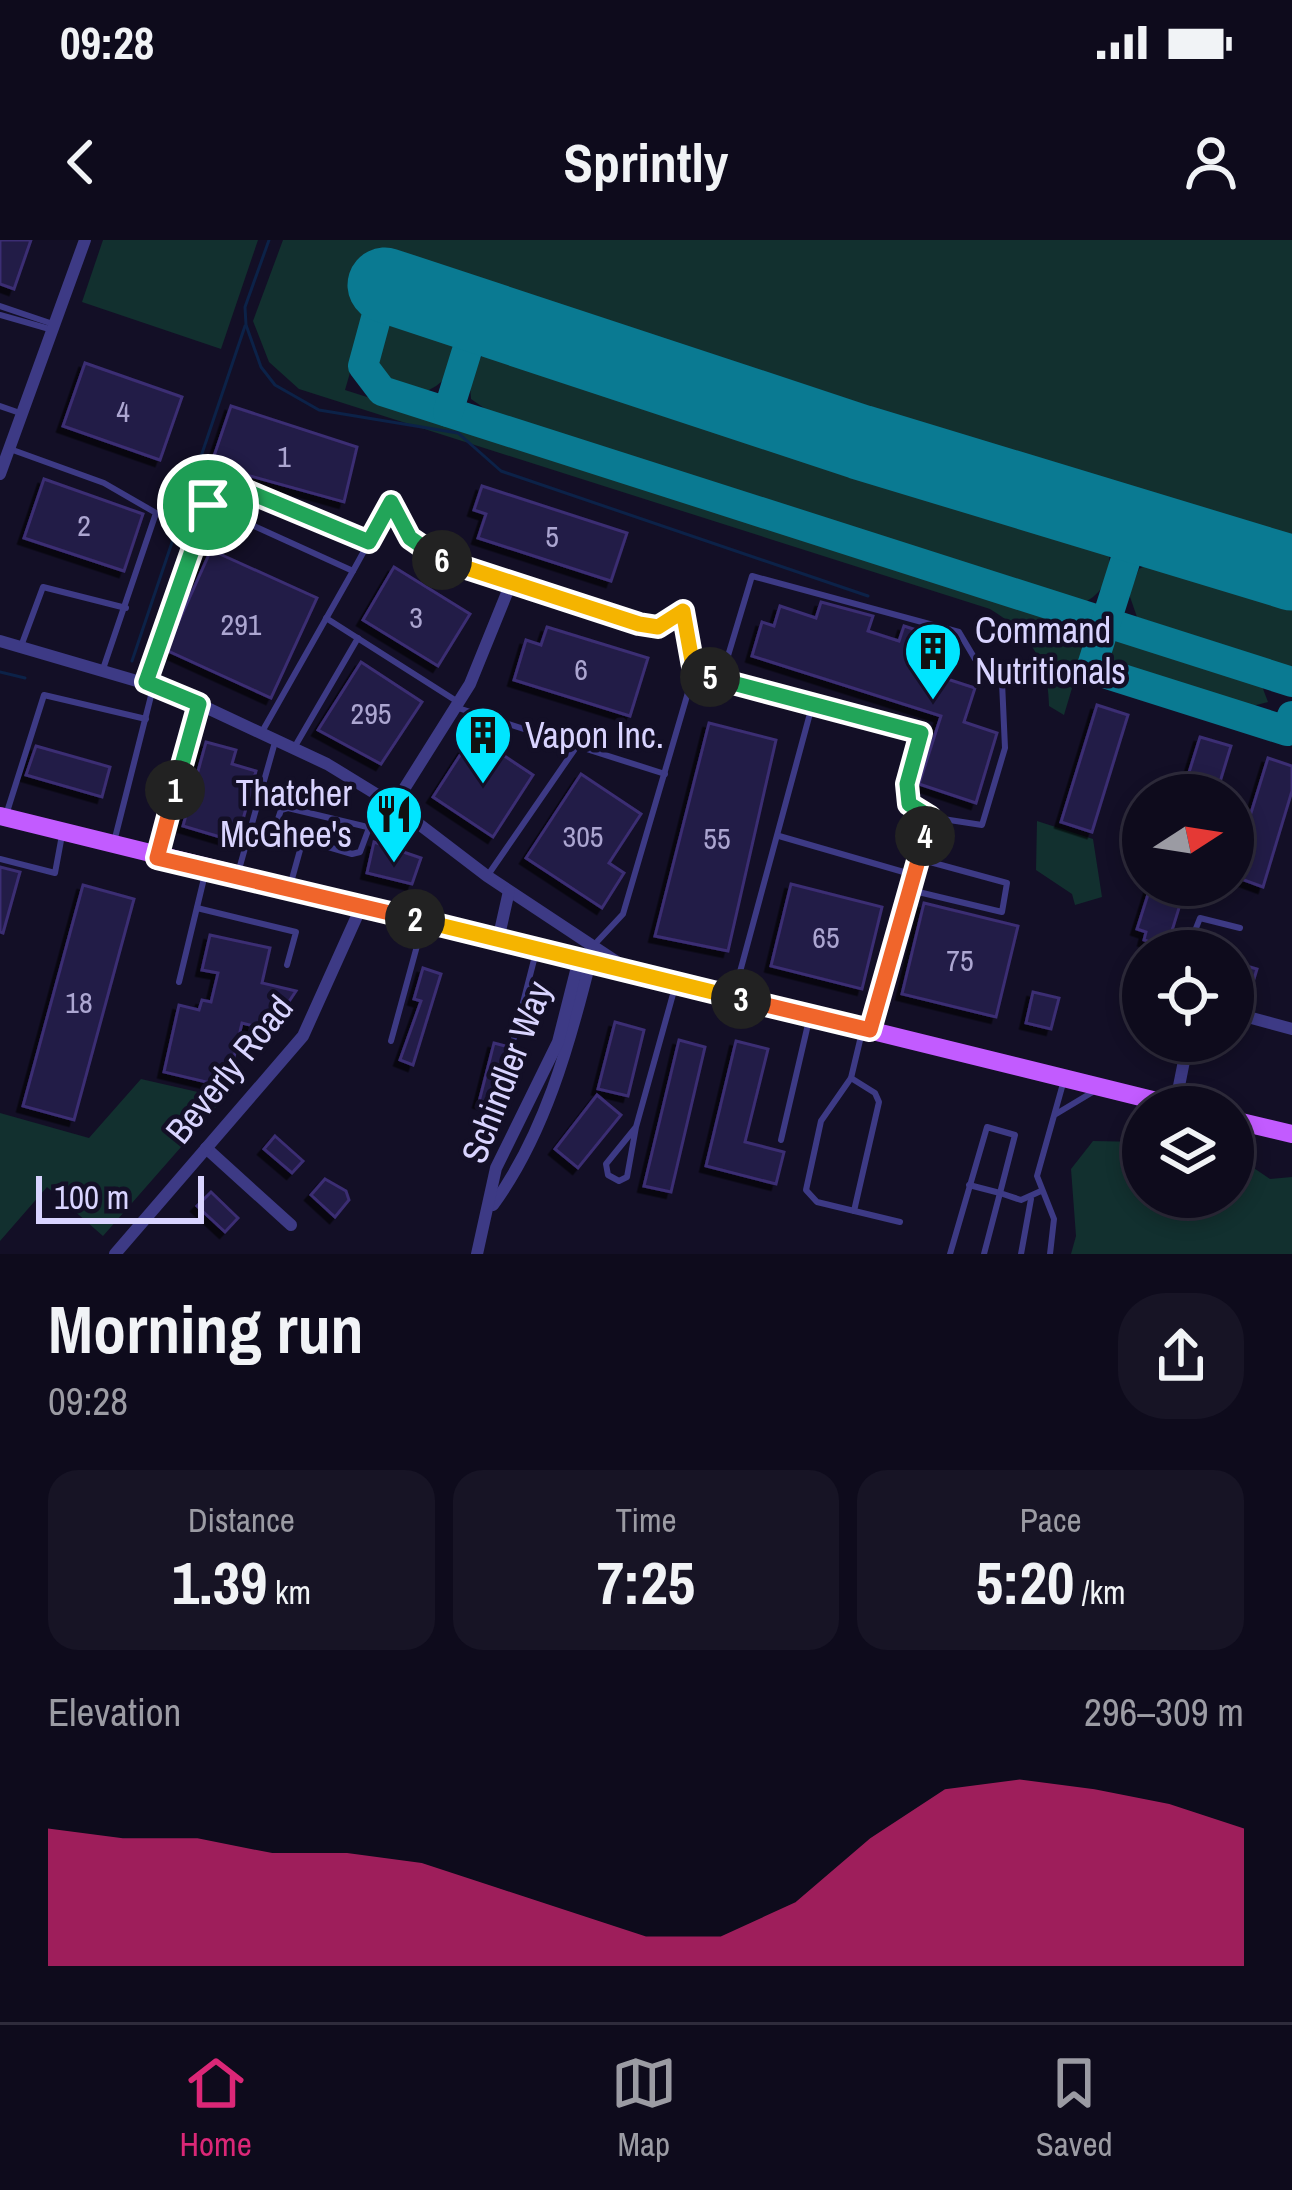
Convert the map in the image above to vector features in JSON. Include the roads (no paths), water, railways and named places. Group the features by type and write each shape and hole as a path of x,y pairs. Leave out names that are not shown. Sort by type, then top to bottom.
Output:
{"main road":[{"path":"3,817 498,940 587,956 634,973 1122,1093"},
{"path":"1254,1125 1292,1134"}],"street":[{"path":"0,474 85,240"},
{"path":"391,502 410,538 428,554 658,627 683,611"},
{"path":"396,806 487,651 511,584"},
{"path":"0,640 20,650 150,684 294,748 396,806 587,956"},
{"path":"498,940 509,891"},
{"name":"Beverly Road","path":"115,1254 302,1036 362,905"},
{"name":"Schindler Way","path":"477,1254 492,1206 514,1176 569,1046 587,956"},
{"path":"1254,1019 1292,1029"},
{"path":"206,1148 291,1225"}],"lane":[{"path":"0,306 54,328"},
{"path":"0,315 54,328"},
{"path":"0,406 24,415"},
{"path":"8,443 104,483 156,513 103,671"},
{"path":"113,846 139,752 150,684 218,479 369,542"},
{"path":"261,733 391,502"},
{"path":"208,505 352,571"},
{"path":"694,672 721,680 921,733 907,784 909,804 930,817 982,825 1005,748 1002,682 975,659 959,632 752,576 721,680"},
{"path":"20,650 43,587 126,608"},
{"path":"587,956 623,914 666,775 694,672 683,611"},
{"path":"326,618 456,705 666,775"},
{"path":"294,748 358,638"},
{"path":"3,817 44,695 146,719"},
{"path":"157,858 199,704"},
{"path":"733,997 813,704"},
{"path":"237,877 275,740"},
{"path":"487,876 577,746"},
{"path":"369,828 360,852 352,854 274,831 280,810 386,828 396,806"},
{"path":"900,1222 811,1200 806,1184 821,1121 851,1078 930,817"},
{"path":"0,859 55,872 63,831"},
{"path":"779,836 914,875"},
{"path":"290,889 302,843"},
{"path":"910,890 1002,912 1006,883 919,859"},
{"path":"179,982 206,870"},
{"path":"197,908 296,932 287,965"},
{"path":"1195,930 1200,918 1240,928"},
{"path":"392,1041 424,921"},
{"path":"514,1038 537,949"},
{"path":"636,1127 606,1164 608,1175 619,1181 627,1177 676,983"},
{"path":"782,1140 810,1016"},
{"path":"851,1078 879,1102 854,1211"},
{"path":"1050,1254 1054,1219 1037,1176 1064,1078"},
{"path":"1053,1117 1102,1088"},
{"path":"950,1254 984,1131 992,1126 1010,1131 1016,1141 984,1254"},
{"path":"969,1185 1031,1199"},
{"path":"1021,1254 1031,1199 1041,1191"}],"waterway":[{"path":"269,240 245,307 246,325 261,367 275,385 319,410 458,433 501,471 868,596"},
{"path":"132,661 245,326"},
{"path":"0,672 25,678"}],"place":[{"name":"Command Nutritionals","path":"933,702"},
{"name":"Vapon Inc.","path":"483,786"},
{"name":"Thatcher McGhee's","path":"394,865"}]}
